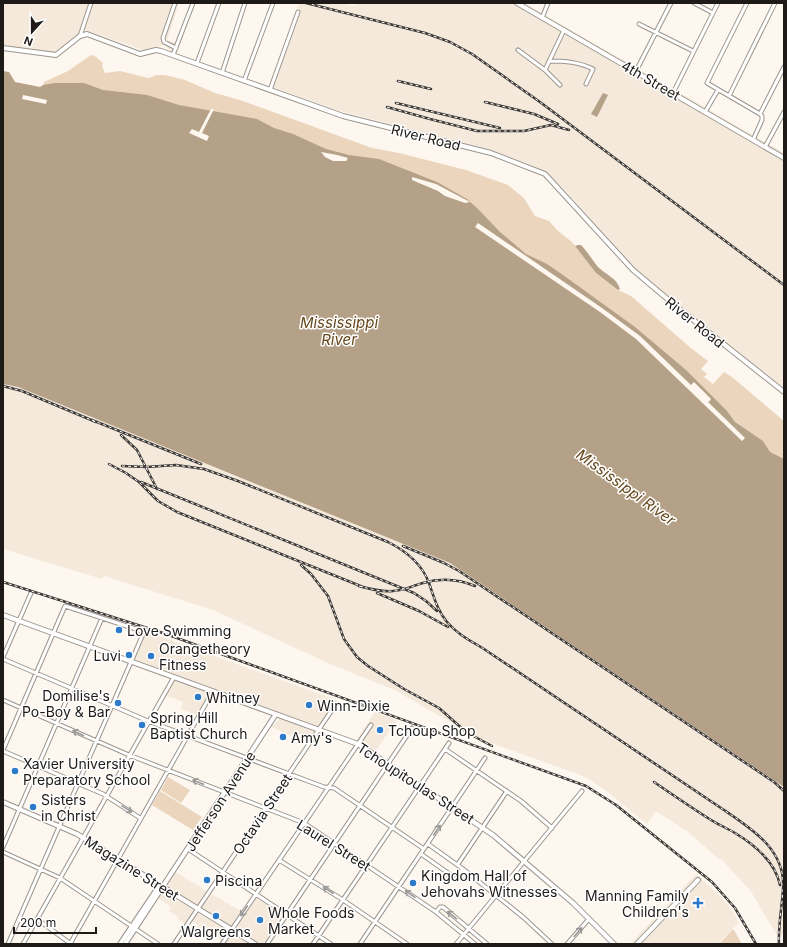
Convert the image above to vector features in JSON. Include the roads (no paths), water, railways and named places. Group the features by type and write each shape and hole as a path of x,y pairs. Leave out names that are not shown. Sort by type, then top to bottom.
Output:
{"street":[{"path":"3,48 54,56 58,55 80,36 91,3"},
{"path":"175,3 163,38 164,42 176,48"},
{"path":"173,55 193,3"},
{"path":"197,63 219,3"},
{"path":"222,73 245,3"},
{"path":"244,81 273,3"},
{"name":"4th Street","path":"517,3 784,158"},
{"path":"542,18 548,3"},
{"path":"636,71 671,3"},
{"path":"694,3 713,13"},
{"path":"673,93 718,3"},
{"path":"747,3 708,80 708,84 762,116 762,120 753,140"},
{"path":"729,96 775,3"},
{"path":"270,90 298,12"},
{"path":"639,24 693,51"},
{"path":"545,70 564,30"},
{"name":"River Road","path":"80,36 87,34 94,36 140,54 156,50 173,55 363,122 491,153 545,174 633,270 784,392"},
{"path":"518,50 545,70 560,85"},
{"path":"549,61 574,62 593,69 586,84"},
{"path":"760,114 784,67"},
{"path":"705,112 718,90"},
{"path":"765,147 784,112"},
{"path":"31,593 3,658 148,721 247,759 334,788 424,849"},
{"path":"8,944 78,783 96,741 112,706 143,633 141,630 65,606 3,751 78,783 106,796 140,818"},
{"name":"Tchoupitoulas Street","path":"3,615 358,744 483,827 573,903 614,944"},
{"path":"3,846 102,618"},
{"path":"23,944 82,837 174,677"},
{"path":"37,919 71,944 212,691"},
{"name":"Laurel Street","path":"3,700 129,755 304,823 436,912 475,944"},
{"name":"Octavia Street","path":"174,944 336,704"},
{"name":"Jefferson Avenue","path":"125,944 157,889 162,887 276,714"},
{"path":"222,944 371,725"},
{"path":"267,944 412,728"},
{"path":"313,944 449,743"},
{"path":"445,749 507,791 552,828"},
{"path":"360,944 486,758"},
{"path":"458,864 507,791"},
{"path":"456,944 582,791"},
{"name":"Magazine Street","path":"3,802 82,837 255,944"},
{"path":"428,844 458,864 523,917 552,944"},
{"path":"188,848 331,944"},
{"path":"3,852 41,868 60,878 158,944"},
{"path":"421,854 452,875 458,875 463,869"},
{"path":"279,860 310,878 407,944"},
{"path":"637,944 698,880"},
{"name":"Laurel Street","path":"436,912 440,907 443,907 487,944"},
{"path":"567,944 589,919"},
{"name":"Jefferson Avenue","path":"120,944 133,928"}],"water":[{"name":"Mississippi River","path":"3,71 9,72 15,82 40,87 55,83 84,83 103,90 147,95 179,105 257,119 274,128 293,134 326,149 349,155 379,159 437,182 467,199 500,232 526,254 547,264 635,327 686,370 727,411 735,422 763,441 770,452 784,459 784,787 450,563 18,387 3,384"},
{"path":"603,93 608,95 597,117 591,114"},
{"path":"581,245 586,250 598,267 614,279 619,285 620,289 618,290 596,273 575,246"}],"railway":[{"path":"306,3 425,33 450,42 472,54 540,102 784,285"},
{"path":"398,81 431,89"},
{"path":"485,102 534,114 558,124"},
{"path":"396,103 500,128"},
{"path":"387,107 477,131 524,131 551,125 569,130"},
{"path":"3,386 22,391 96,422"},
{"path":"92,420 201,464"},
{"path":"121,435 137,450 157,489"},
{"path":"109,464 139,482 158,501 177,512 363,587"},
{"path":"122,466 146,467 176,465 204,469 238,481 388,542 407,554 418,564 426,576 441,613 455,630 735,817 765,842 779,863 782,875 783,889 779,944"},
{"path":"141,482 414,593 437,611"},
{"path":"403,546 459,571 774,782 784,791"},
{"path":"301,565 311,574 328,596 344,639 357,657 368,666 404,689 439,708 466,732 492,746"},
{"path":"359,586 380,591 397,591 429,581 442,580 462,582 475,586"},
{"path":"3,582 166,634 586,786 616,805 712,882 735,908 756,944"},
{"path":"377,593 419,611 448,627"},
{"path":"654,782 711,820 732,831 757,848 774,868 780,885"}],"place":[{"name":"Love Swimming","path":"119,630"},
{"name":"Luvi","path":"129,655"},
{"name":"Orangetheory Fitness","path":"151,656"},
{"name":"Whitney","path":"198,697"},
{"name":"Domilise's Po-Boy & Bar","path":"118,703"},
{"name":"Winn-Dixie","path":"309,705"},
{"name":"Spring Hill Baptist Church","path":"142,725"},
{"name":"Tchoup Shop","path":"380,730"},
{"name":"Amy's","path":"283,737"},
{"name":"Xavier University Preparatory School","path":"15,771"},
{"name":"Sisters in Christ","path":"33,807"},
{"name":"Piscina","path":"207,880"},
{"name":"Kingdom Hall of Jehovahs Witnesses","path":"413,883"},
{"name":"Manning Family Children's","path":"698,903"},
{"name":"Walgreens","path":"216,916"},
{"name":"Whole Foods Market","path":"260,920"}]}
